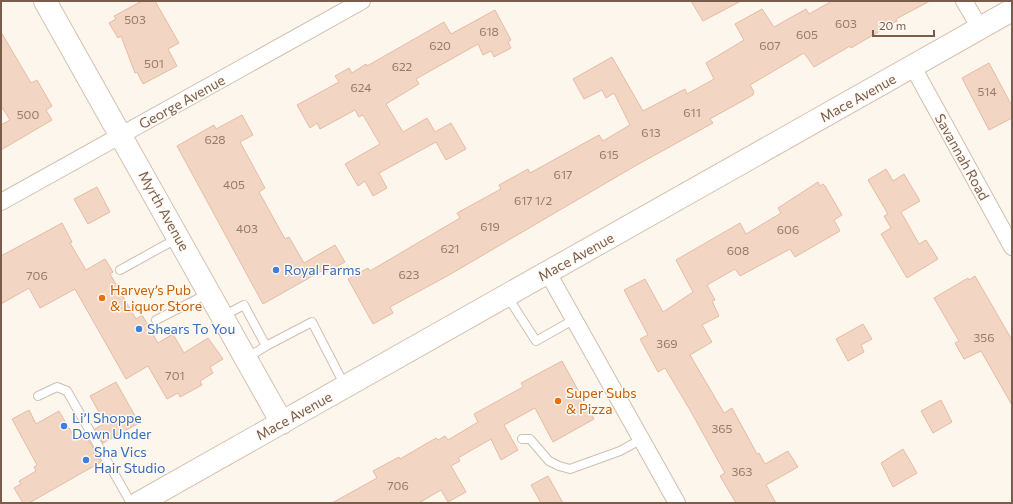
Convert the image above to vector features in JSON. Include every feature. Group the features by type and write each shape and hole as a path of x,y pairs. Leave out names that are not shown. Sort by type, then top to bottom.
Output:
{"main road":[{"name":"Myrth Avenue","path":"45,1 122,135 282,423"},
{"name":"Mace Avenue","path":"139,503 1012,10"}],"street":[{"name":"George Avenue","path":"1,202 362,1"},
{"path":"964,1 980,28"},
{"name":"Savannah Road","path":"913,67 1012,247"},
{"path":"548,273 677,503"}],"lane":[{"path":"120,270 178,237"},
{"path":"156,320 209,292"},
{"path":"507,296 536,342 575,319"},
{"path":"223,317 244,305 266,346"},
{"path":"246,358 312,322 345,387"},
{"path":"38,396 58,387 67,392 131,503"},
{"path":"522,439 530,439 548,461 570,469 620,451 642,439"}],"building":[{"path":"142,1 155,1 179,43 168,49 177,66 143,84 137,72 135,73 121,36 118,38 109,23 116,19 114,16"},
{"path":"691,1 741,1 703,21"},
{"path":"832,1 930,1 896,19 897,21 851,48 850,46 814,67 804,53 750,85 754,92 753,95 710,119 713,123 635,166 449,275 390,307 393,313 373,324 348,279 368,268 370,271 460,218 457,213 501,189 499,185 528,169 530,173 599,135 603,141 630,125 614,93 606,98 602,90 584,99 573,79 612,57 643,111 685,89 687,94 714,79 706,63 744,40 735,24 762,9 774,27 806,9 809,14"},
{"path":"495,10 511,40 508,42 511,48 494,57 491,51 483,55 478,44 416,79 419,84 386,104 403,132 427,118 435,132 451,123 466,149 446,160 436,142 379,173 387,188 373,196 365,181 358,186 345,164 380,144 363,115 359,117 355,110 320,129 317,123 310,128 297,105 339,82 335,76 349,68 352,73 366,64 367,66 444,22 451,34"},
{"path":"1,32 31,83 37,80 52,106 46,110 52,120 1,150 1,125 10,120 1,106"},
{"path":"989,63 1012,106 1012,118 989,130 962,78"},
{"path":"242,115 253,135 240,142 265,188 259,192 285,239 289,237 304,263 335,245 345,262 327,272 325,269 263,304 177,146 214,125 216,129"},
{"path":"886,169 893,181 904,174 920,201 901,212 919,244 926,240 938,259 907,278 881,234 891,228 884,216 888,214 868,180"},
{"path":"818,182 820,186 823,184 825,186 842,215 834,220 840,231 795,257 790,249 740,276 735,269 707,285 715,300 712,301 719,316 702,325 712,342 690,355 724,413 732,408 757,454 759,453 765,464 788,451 798,467 766,485 776,503 736,503 720,476 725,473 690,410 665,368 658,372 640,339 648,335 624,290 645,279 663,312 693,292 676,260 740,223 746,234 781,213 778,208"},
{"path":"97,187 110,212 88,224 74,199"},
{"path":"62,223 72,242 70,243 86,270 105,259 113,272 110,274 136,319 142,315 158,343 173,334 184,353 208,338 223,359 210,367 213,373 200,381 202,385 180,397 178,393 167,399 148,366 126,379 75,289 40,308 29,288 1,304 1,256"},
{"path":"975,276 1012,340 1012,405 981,351 964,359 955,343 959,341 934,298 968,278 969,280"},
{"path":"863,324 872,339 861,345 864,352 848,361 836,339"},
{"path":"562,361 594,419 553,442 535,408 504,425 518,450 501,460 491,439 458,458 460,461 451,466 466,492 448,502 441,490 419,503 332,503 377,478 373,471 399,457 400,459 436,438 438,440 445,436 448,440 478,422 474,414 523,387 521,383"},
{"path":"116,382 139,423 103,443 95,429 105,423 90,396"},
{"path":"941,400 952,422 933,433 921,411"},
{"path":"29,410 36,424 59,411 76,440 85,434 101,462 29,503 23,503 14,488 21,484 19,481 36,471 34,467 37,465 12,419"},
{"path":"903,449 917,473 893,487 881,463"},
{"path":"548,476 563,503 541,503 531,485"}],"place":[{"name":"Royal Farms","path":"276,270"},
{"name":"Harvey’s Pub & Liquor Store","path":"102,298"},
{"name":"Shears To You","path":"139,329"},
{"name":"Super Subs & Pizza","path":"558,401"},
{"name":"Li’l Shoppe Down Under","path":"64,426"},
{"name":"Sha Vics Hair Studio","path":"86,460"}]}
